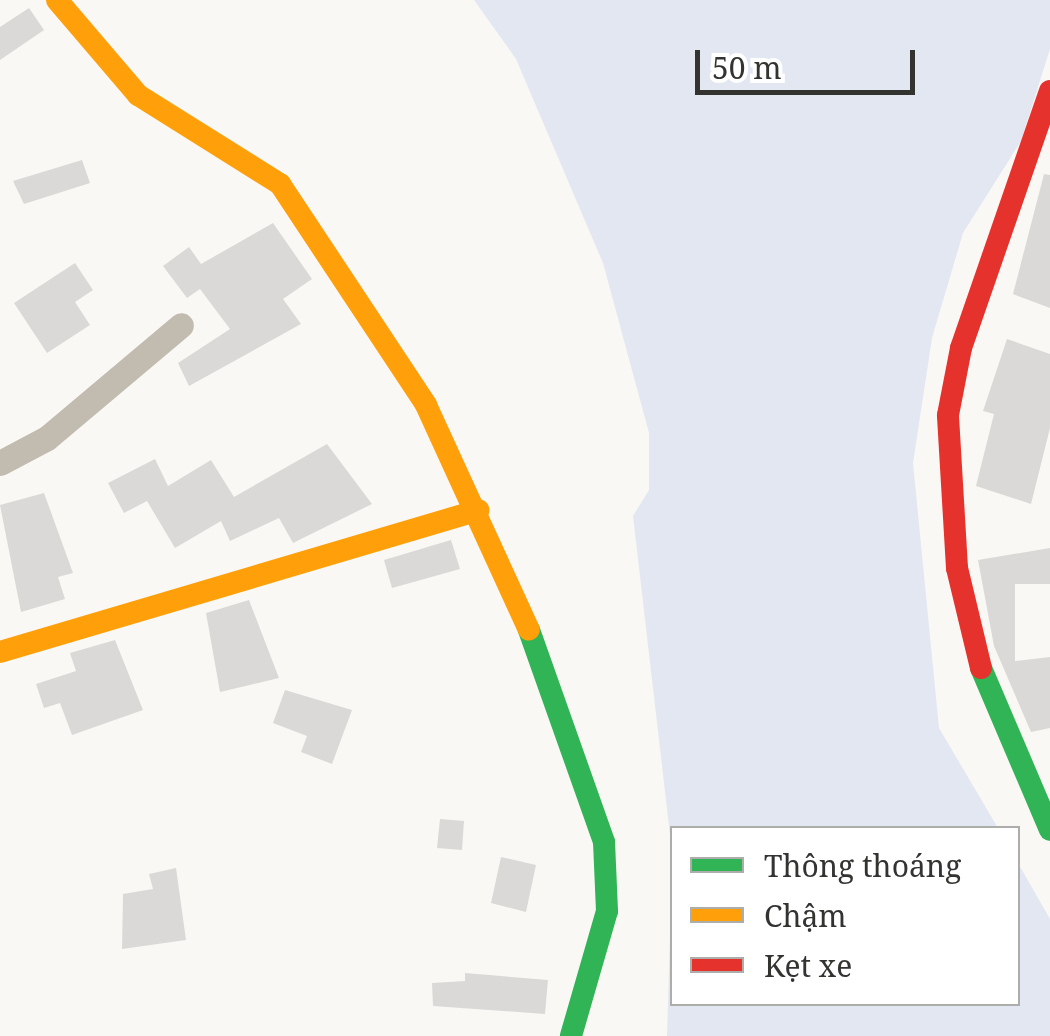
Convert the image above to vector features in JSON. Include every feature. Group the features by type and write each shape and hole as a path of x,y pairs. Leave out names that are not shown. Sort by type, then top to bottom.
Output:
{"street":[{"path":"57,0 138,95 280,184 426,404 478,510 589,781 604,842 607,911 571,1036"},
{"path":"1050,91 960,348 948,415 957,568 974,652 1050,830"},
{"path":"0,463 47,438 180,324"},
{"path":"0,652 478,510"}],"shaded area":[{"path":"474,0 1050,0 1050,49 1021,141 963,233 932,338 913,463 939,728 997,826 670,826 670,835 633,516 649,490 649,433 603,263 516,59"},
{"path":"1020,866 1050,919 1050,1036 667,1036 670,935 670,1006 1020,1006"}],"building":[{"path":"29,8 44,30 0,60 0,27"},
{"path":"82,160 90,183 24,204 13,181"},
{"path":"1044,174 1050,175 1050,308 1013,294"},
{"path":"273,223 312,279 283,299 301,324 189,386 178,363 230,329 200,289 187,298 163,266 189,247 201,264"},
{"path":"75,263 93,290 75,302 90,325 47,353 14,303"},
{"path":"1007,339 1050,354 1050,428 1031,504 976,486 994,414 983,411"},
{"path":"327,444 372,504 293,543 279,518 230,541 221,521 175,548 147,501 124,513 108,483 155,459 168,486 211,460 234,497"},
{"path":"44,493 73,573 58,577 65,599 21,612 0,505"},
{"path":"451,540 460,569 392,588 384,560"},
{"path":"1050,548 1050,584 1015,584 1015,661 1050,657 1050,728 1031,732 994,646 978,560"},
{"path":"249,600 279,678 220,692 206,613"},
{"path":"115,640 143,710 72,735 60,703 44,708 36,684 76,671 70,653"},
{"path":"285,690 352,710 332,764 301,752 307,736 273,723"},
{"path":"440,819 464,821 462,850 437,848"},
{"path":"501,857 536,865 526,912 491,903"},
{"path":"176,868 186,940 122,949 123,894 153,889 149,874"},
{"path":"465,973 548,980 545,1014 433,1006 432,983 465,981"}],"traffic: fast":[{"path":"529,630 604,842 607,911 571,1036"},
{"path":"981,668 1050,830"}],"traffic: slow":[{"path":"57,0 138,95 280,184 426,405 529,630"},
{"path":"0,652 478,510"}],"traffic: jam":[{"path":"981,668 957,568 948,415 961,348 1050,91"}]}
